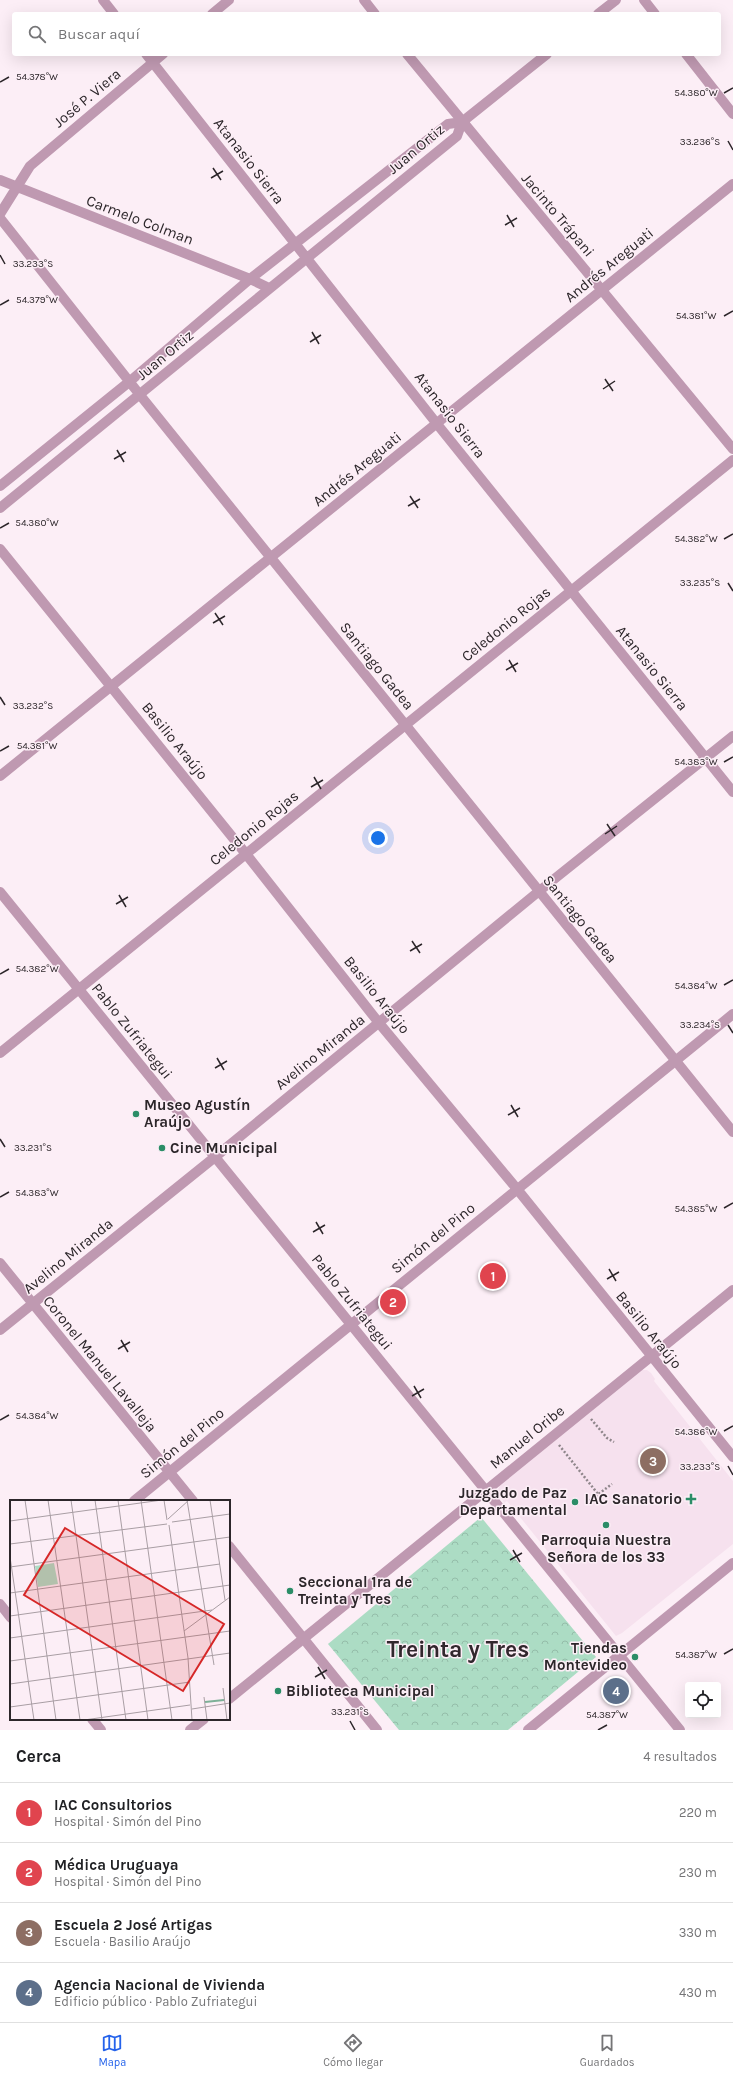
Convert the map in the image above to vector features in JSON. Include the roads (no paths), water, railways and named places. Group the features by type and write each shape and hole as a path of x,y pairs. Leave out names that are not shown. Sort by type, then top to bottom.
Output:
{"street":[{"path":"103,0 112,12"},
{"path":"214,12 229,0"},
{"path":"364,0 373,12"},
{"path":"601,12 616,0"},
{"path":"644,0 653,12"},
{"name":"Jacinto Trápani","path":"409,56 733,449"},
{"path":"462,122 544,56"},
{"path":"688,56 733,114"},
{"name":"José P. Viera","path":"18,188 30,166 150,58"},
{"name":"Atanasio Sierra","path":"150,58 436,424 733,792"},
{"name":"Juan Ortiz","path":"0,486 129,382 250,279 448,124 462,122 457,136 0,508"},
{"name":"Carmelo Colman","path":"0,180 250,279 269,288"},
{"name":"Andrés Areguati","path":"0,776 733,184"},
{"path":"0,214 18,188"},
{"name":"Santiago Gadea","path":"0,218 129,382 538,892 733,1132"},
{"name":"Celedonio Rojas","path":"0,1053 733,460"},
{"name":"Basilio Araújo","path":"0,549 246,854 379,1023 517,1189 733,1457"},
{"name":"Avelino Miranda","path":"0,1330 215,1158 538,892 733,736"},
{"name":"Pablo Zufriategui","path":"0,892 680,1730"},
{"name":"Simón del Pino","path":"135,1500 733,1014"},
{"name":"Coronel Manuel Lavalleja","path":"0,1264 192,1500"},
{"name":"Manuel Oribe","path":"230,1698 733,1290"},
{"path":"230,1547 377,1730"},
{"path":"528,1730 733,1563"},
{"path":"10,1602 1,1607 10,1617"},
{"path":"93,1720 101,1730"},
{"path":"190,1730 203,1720"}],"place":[{"name":"Museo Agustín Araújo","path":"136,1114"},
{"name":"Cine Municipal","path":"162,1148"},
{"name":"IAC Consultorios","path":"493,1276"},
{"name":"Médica Uruguaya","path":"393,1302"},
{"name":"Escuela 2 José Artigas","path":"653,1461"},
{"name":"IAC Sanatorio","path":"691,1499"},
{"name":"Juzgado de Paz Departamental","path":"575,1502"},
{"name":"Parroquia Nuestra Señora de los 33","path":"606,1525"},
{"name":"Seccional 1ra de Treinta y Tres","path":"290,1591"},
{"name":"Tiendas Montevideo","path":"635,1657"},
{"name":"Biblioteca Municipal","path":"278,1691"},
{"name":"Agencia Nacional de Vivienda","path":"616,1691"}],"district":[{"name":"Treinta y Tres","path":"458,1649"}]}
